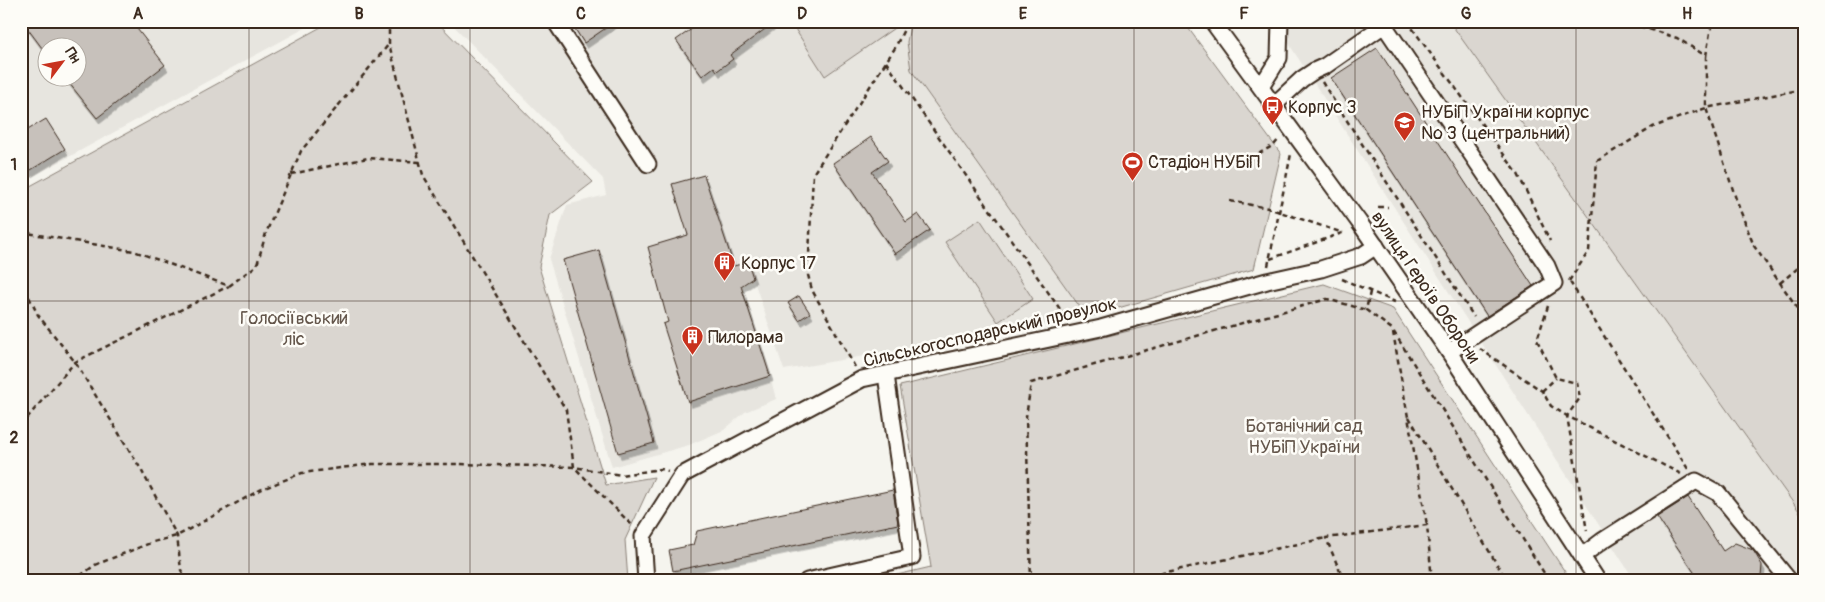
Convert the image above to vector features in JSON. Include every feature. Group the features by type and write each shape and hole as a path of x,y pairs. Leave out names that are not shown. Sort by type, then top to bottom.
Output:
{"street":[{"path":"555,21 648,164"},
{"name":"вулиця Героїв Оборони","path":"1212,21 1376,246 1449,352 1598,581"},
{"path":"1260,87 1279,58 1280,21"},
{"path":"1274,105 1314,71 1325,66 1384,25 1548,266 1562,282 1449,352"},
{"name":"Сільськогосподарський провулок","path":"643,536 682,475 862,379 1101,328 1268,281 1321,269 1360,256 1376,246"},
{"path":"807,581 912,557 886,375"},
{"path":"1582,556 1602,541 1696,481 1718,493 1788,579"},
{"path":"643,536 646,581"}],"path":[{"path":"388,21 389,44 423,175 566,410 574,467 643,536"},
{"path":"862,379 812,290 808,275 813,174 886,62 908,21"},
{"path":"1623,21 1677,38 1706,56"},
{"path":"1712,21 1706,56 1706,108 1737,202 1754,246 1804,317"},
{"path":"21,425 75,362 229,286 257,265 266,233 301,151 389,44"},
{"path":"886,62 1068,320"},
{"path":"1314,71 1482,330"},
{"path":"1556,378 1537,340 1562,282 1589,251 1597,161 1653,127 1706,108 1804,89"},
{"path":"1235,167 1281,138"},
{"path":"1268,281 1269,259 1280,213 1291,152"},
{"path":"291,174 368,158 420,162"},
{"path":"1230,201 1280,213 1344,233 1269,259"},
{"path":"1378,207 1388,207"},
{"path":"21,232 134,252 229,286"},
{"path":"1780,284 1804,263"},
{"path":"1321,269 1396,302"},
{"path":"21,281 38,315 75,362 139,466 177,536 181,570 188,581"},
{"path":"1366,310 1370,292"},
{"path":"1031,581 1026,417 1032,383 1327,299 1366,310 1392,329 1549,581"},
{"path":"1392,329 1427,525 1431,570 1434,581"},
{"path":"1466,340 1542,391 1551,406 1567,416 1696,481"},
{"path":"1542,391 1556,378"},
{"path":"1556,378 1577,383 1580,398 1567,416 1586,531"},
{"path":"1407,414 1507,581"},
{"path":"73,581 94,565 154,542 177,536 260,490 302,473 372,464 458,464 574,467 621,475 661,469 682,475"},
{"path":"1126,581 1326,538 1427,525"},
{"path":"1326,538 1344,581"}],"shaded area":[{"path":"21,21 318,21 21,183"},
{"path":"449,21 1182,21 1281,154 1254,269 1087,317 784,370 753,278 742,285 776,399 745,412 724,430 689,445 612,467 549,259 567,205 606,195 603,179"},
{"path":"1296,21 1449,21 1804,518 1804,581 1635,581 1280,30"}],"green space":[{"name":"Голосіївський ліс","path":"332,21 436,21 593,182 550,215 539,267 606,485 654,477 625,540 628,581 21,581 21,191"},
{"path":"790,21 898,21 900,24 825,76"},
{"name":"Стадіон НУБіП","path":"911,21 1183,21 1281,154 1254,269 1087,317 911,70 907,42"},
{"path":"1449,21 1804,21 1804,518"},
{"path":"980,219 1033,299 998,322 945,242"},
{"name":"Ботанічний сад НУБіП України","path":"1324,284 1393,309 1571,581 871,581 931,567 900,386"}],"building":[{"path":"22,21 131,21 165,65 97,118 73,88 88,88 88,38 38,38 38,43"},
{"path":"570,21 616,21 584,43"},
{"path":"703,21 776,21 730,55 733,59 717,71 714,67 702,76 676,40"},
{"name":"НУБіП України корпус № 3 (центральний)","path":"1377,48 1533,286 1487,316 1331,78"},
{"path":"46,119 65,149 21,176 21,134"},
{"path":"871,137 888,161 872,172 906,222 918,214 930,230 895,254 833,163"},
{"path":"704,175 734,266 748,262 753,278 741,286 770,376 688,402 663,324 668,322 648,247 688,235 672,184"},
{"path":"599,250 654,443 618,453 563,260"},
{"path":"799,296 810,313 799,320 788,303"},
{"path":"893,490 898,524 673,571 669,550 693,545 697,531"},
{"path":"1688,497 1723,551 1735,543 1753,550 1762,565 1761,577 1757,581 1700,581 1657,517"}],"place":[{"name":"Корпус 3","path":"1272,126"},
{"name":"НУБіП України корпус № 3 (центральний)","path":"1405,141"},
{"name":"Стадіон НУБіП","path":"1132,181"},
{"name":"Корпус 17","path":"725,282"},
{"name":"Пилорама","path":"692,356"}]}
